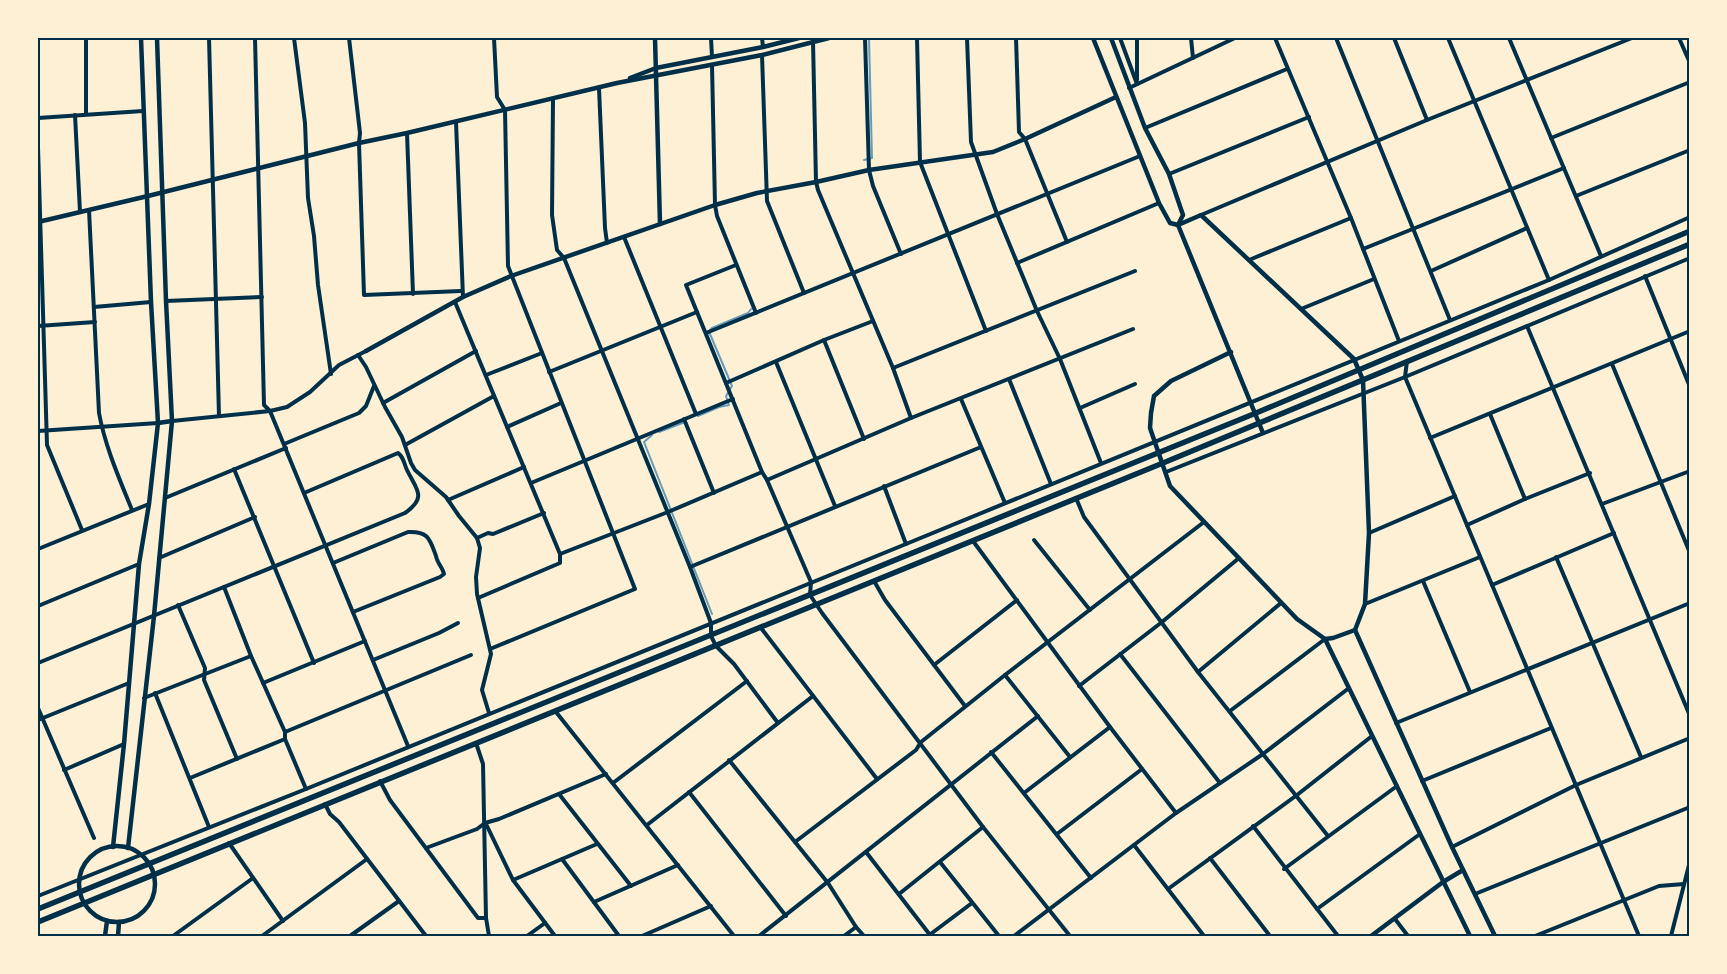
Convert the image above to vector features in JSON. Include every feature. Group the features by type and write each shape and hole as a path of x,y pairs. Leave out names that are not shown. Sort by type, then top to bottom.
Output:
{"highway":[{"path":"38,909 1256,413 1690,231"},
{"path":"38,922 380,781 556,712 973,541 1690,244"}],"street":[{"path":"86,38 86,114"},
{"path":"113,846 124,744 139,564 149,504 158,423 151,302 141,38"},
{"path":"128,848 154,616 172,421 157,38"},
{"path":"209,38 218,416"},
{"path":"255,38 264,405 270,411 285,446 408,746"},
{"path":"294,38 305,124 308,198 331,374"},
{"path":"349,38 360,133 364,295 461,291"},
{"path":"490,649 635,589 508,266 505,110 497,97 494,38"},
{"path":"655,38 660,224"},
{"path":"711,38 715,205 717,216 756,313"},
{"path":"762,38 767,201 804,293"},
{"path":"617,83 656,68 799,38"},
{"path":"39,221 259,169 359,143 456,122 617,83 762,55 813,39 829,38"},
{"path":"865,38 869,170 873,186 901,254"},
{"path":"916,38 920,162 986,331"},
{"path":"967,38 971,142 974,154 1017,263 1060,359 1101,463"},
{"path":"1016,38 1019,132 1025,139 1066,242"},
{"path":"1093,38 1159,203 1170,224 1178,225 1378,140 1632,38"},
{"path":"1111,38 1145,128 1168,174 1183,215 1178,225 1264,433"},
{"path":"1120,38 1137,84"},
{"path":"1137,38 1137,84"},
{"path":"1191,38 1193,58"},
{"path":"1129,88 1235,38"},
{"path":"1275,38 1351,218 1399,341"},
{"path":"1336,38 1450,320"},
{"path":"1394,38 1427,120"},
{"path":"1448,38 1549,280"},
{"path":"1509,38 1601,256"},
{"path":"1679,38 1690,63"},
{"path":"813,39 816,182 893,368 911,418"},
{"path":"1145,128 1288,69"},
{"path":"1551,138 1690,82"},
{"path":"599,88 607,243"},
{"path":"38,431 158,423 287,408 310,392 331,374 338,365 462,297 511,276 715,205 766,191 869,170 993,152 1116,97"},
{"path":"553,99 552,215 557,250 564,258 668,512 711,623 711,636 716,646 734,664 778,723"},
{"path":"38,118 143,111"},
{"path":"75,115 80,212"},
{"path":"1168,174 1309,118"},
{"path":"456,122 462,297"},
{"path":"407,133 413,294"},
{"path":"38,147 39,221 45,325 47,444 82,530"},
{"path":"1576,196 1690,150"},
{"path":"706,333 1140,156"},
{"path":"1363,249 1564,168"},
{"path":"1017,263 1159,203"},
{"path":"89,210 101,428 132,510"},
{"path":"1201,215 1354,359 1362,380 1363,393 1369,533 1365,604 1354,630 1325,639 1230,711"},
{"path":"38,896 306,789 1549,280 1690,217"},
{"path":"1250,260 1351,218"},
{"path":"1431,271 1527,228"},
{"path":"624,237 696,414"},
{"path":"1166,472 1405,377 1690,258"},
{"path":"736,265 686,286 762,472 811,582 810,595 983,827 1070,936"},
{"path":"893,368 1135,271"},
{"path":"1645,276 1690,387"},
{"path":"1301,309 1374,279"},
{"path":"166,301 262,297"},
{"path":"94,307 151,302"},
{"path":"455,302 560,554 560,563 478,598"},
{"path":"549,372 696,312"},
{"path":"726,383 824,340 873,321"},
{"path":"38,326 95,322"},
{"path":"1527,326 1554,386 1690,716"},
{"path":"767,480 911,418 1133,329"},
{"path":"1430,438 1690,332"},
{"path":"824,340 864,439"},
{"path":"383,403 476,351"},
{"path":"1231,352 1171,381 1154,396 1150,428 1170,486 1297,619 1325,639 1470,936"},
{"path":"486,375 542,353"},
{"path":"358,355 366,367 405,445 415,470 441,491 458,516 477,538 480,548 476,577 478,598 490,649 489,662 482,690 489,713"},
{"path":"776,362 835,506"},
{"path":"1407,362 1405,377 1638,936"},
{"path":"1612,364 1690,553"},
{"path":"38,376 45,375"},
{"path":"1009,379 1051,484"},
{"path":"1080,408 1135,384"},
{"path":"165,498 359,413 366,406 374,385"},
{"path":"405,445 494,396"},
{"path":"531,483 732,398"},
{"path":"961,399 1004,503"},
{"path":"507,426 561,403"},
{"path":"1490,414 1525,498"},
{"path":"684,419 714,493"},
{"path":"690,568 835,506 981,447"},
{"path":"38,663 405,513 411,509 419,498 417,486 406,469 403,457 398,453 304,493"},
{"path":"448,500 524,467"},
{"path":"234,469 314,663"},
{"path":"1602,504 1690,471"},
{"path":"560,554 614,534 762,472"},
{"path":"1467,525 1525,498 1590,473"},
{"path":"884,486 906,544"},
{"path":"1369,533 1455,496"},
{"path":"1076,498 1084,517 1198,672 1328,836"},
{"path":"38,549 149,504"},
{"path":"477,538 488,533 493,534 544,513"},
{"path":"159,558 255,517"},
{"path":"795,842 916,750 921,742 1005,675 1204,522"},
{"path":"333,563 408,532 425,535 430,539 433,546 443,571 442,575 353,612"},
{"path":"1492,585 1614,533"},
{"path":"1034,540 1090,610"},
{"path":"973,541 1176,814"},
{"path":"1365,604 1480,557"},
{"path":"1556,557 1641,758"},
{"path":"1079,686 1162,622 1239,558"},
{"path":"38,606 139,564"},
{"path":"874,581 885,600 966,706"},
{"path":"1423,581 1470,692"},
{"path":"224,587 251,656 285,732 285,739 306,789"},
{"path":"934,664 1017,600"},
{"path":"1198,672 1282,603"},
{"path":"1396,723 1690,603"},
{"path":"178,605 204,668 204,680 237,759"},
{"path":"373,660 439,633 458,623"},
{"path":"761,628 877,779"},
{"path":"1354,630 1452,847 1495,936"},
{"path":"263,684 365,641"},
{"path":"1120,654 1220,783"},
{"path":"285,732 470,655"},
{"path":"144,698 251,656"},
{"path":"1005,675 1070,757"},
{"path":"614,783 747,681"},
{"path":"39,719 129,683"},
{"path":"1014,936 1176,814 1263,754 1349,688"},
{"path":"156,693 209,827"},
{"path":"647,825 813,696"},
{"path":"38,708 39,719 94,838"},
{"path":"556,712 734,936"},
{"path":"760,936 1038,716"},
{"path":"1024,793 1110,727"},
{"path":"1422,781 1551,728"},
{"path":"1168,889 1297,795 1372,736"},
{"path":"1452,847 1576,785 1690,738"},
{"path":"190,778 285,739"},
{"path":"476,743 483,764 486,918 489,936"},
{"path":"64,770 124,744"},
{"path":"991,752 1091,878"},
{"path":"729,760 828,883 856,927 864,936"},
{"path":"1057,834 1142,769"},
{"path":"426,848 477,829 485,823 499,819 606,774"},
{"path":"380,781 390,800 478,918 486,918"},
{"path":"1284,869 1396,786"},
{"path":"688,792 786,916"},
{"path":"559,794 631,886"},
{"path":"325,804 330,814 339,822 426,936"},
{"path":"1475,894 1690,807"},
{"path":"485,823 513,880 555,936"},
{"path":"1253,826 1284,869 1338,936"},
{"path":"898,894 983,827"},
{"path":"1317,909 1420,834"},
{"path":"229,844 283,921"},
{"path":"513,880 597,844"},
{"path":"1134,845 1204,936"},
{"path":"113,846 128,848 141,854 150,864 156,886 153,898 146,909 137,917 126,922 101,920 91,913 83,903 79,879 82,869 94,854 113,846"},
{"path":"866,852 929,936 972,903"},
{"path":"262,936 367,858"},
{"path":"1210,858 1270,936"},
{"path":"562,859 620,936"},
{"path":"1671,936 1690,861"},
{"path":"940,862 998,936"},
{"path":"594,902 678,864"},
{"path":"1371,936 1443,882 1463,870"},
{"path":"173,936 253,878"},
{"path":"1535,936 1659,886 1684,884"},
{"path":"350,936 399,901"},
{"path":"642,936 711,906"},
{"path":"1395,919 1408,936"},
{"path":"105,936 108,921"},
{"path":"118,936 119,922"},
{"path":"527,936 545,924"},
{"path":"844,936 856,927"}],"waterway":[{"path":"864,160 872,158 869,38"},
{"path":"698,416 729,405 726,396 732,386 710,330 748,313 751,309"},
{"path":"659,432 685,422"},
{"path":"652,435 644,442 712,614"}]}
